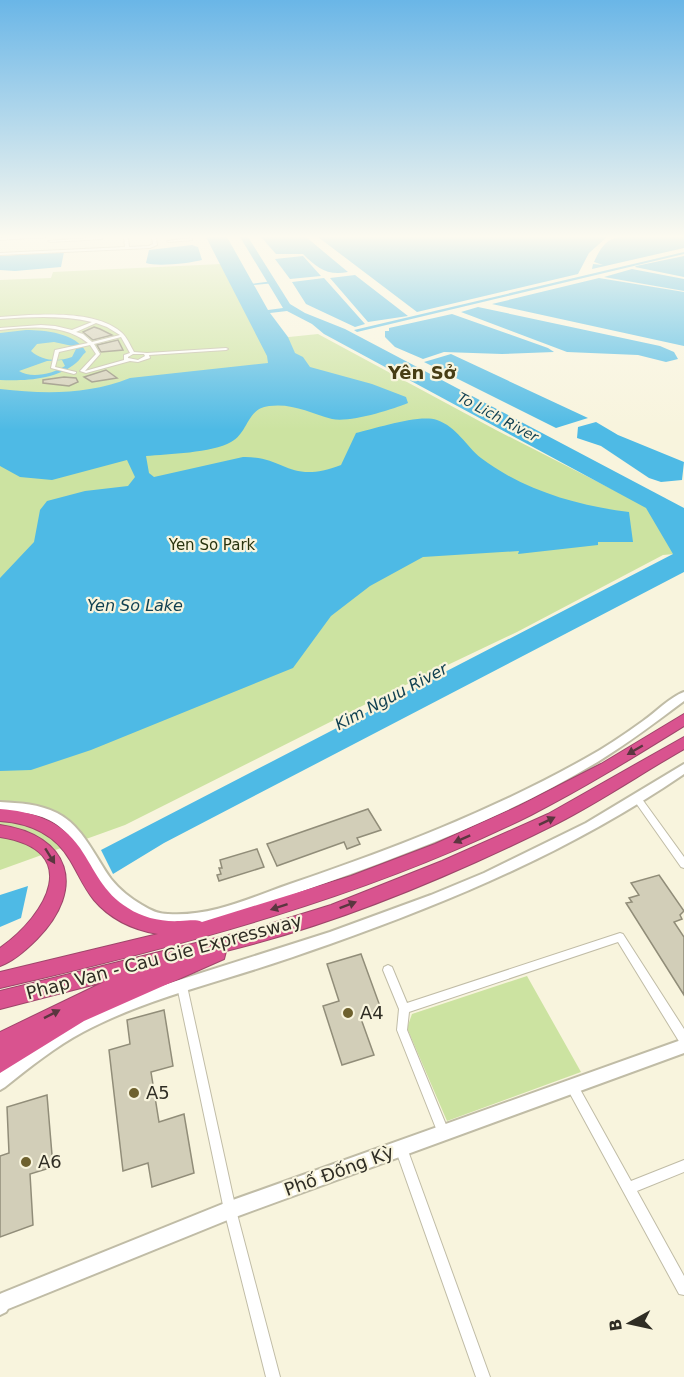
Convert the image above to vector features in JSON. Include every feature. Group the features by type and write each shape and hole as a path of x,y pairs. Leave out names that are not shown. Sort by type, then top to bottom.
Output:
{"highway":[{"name":"Phap Van - Cau Gie Expressway","path":"0,981 177,939 393,867 509,819 615,762 684,718"},
{"name":"Phap Van - Cau Gie Expressway","path":"0,1000 253,937 345,907 501,843 628,777 684,741"},
{"path":"0,815 22,817 39,822 66,841 99,894 118,911 138,922 176,929 240,919"},
{"path":"0,831 15,832 40,844 54,859 57,874 56,892 51,907 28,936 0,958"},
{"path":"0,1042 94,994 253,937"},
{"path":"0,1063 16,1051 72,1020 253,937"}],"street":[{"path":"0,318 46,316 91,321 122,336 132,353"},
{"path":"71,331 91,321"},
{"path":"0,329 30,327 71,331 91,343 98,354 90,366 78,376 53,368 58,350 74,346 82,345 91,343 122,336"},
{"path":"128,360 126,357 132,353 226,349"},
{"path":"84,371 128,360 143,360 148,357 146,354"},
{"path":"0,807 31,809 62,820 75,832 107,886 120,900 148,916 189,921 231,910 379,860 479,816 610,749 684,696"},
{"path":"0,1082 23,1062 77,1028 118,1008 279,955 468,885 639,801 684,768"},
{"path":"639,801 684,864"},
{"path":"404,1009 620,938 684,1039"},
{"path":"388,970 404,1009 402,1030 444,1132"},
{"path":"182,986 230,1210 273,1377"},
{"name":"Phố Đống Kỳ","path":"1,1303 230,1210 684,1046"},
{"path":"572,1086 684,1289"},
{"path":"402,1148 483,1377"},
{"path":"628,1188 684,1166"}],"green space":[{"name":"Yen So Park","path":"0,301 240,301 260,340 318,334 496,430 647,507 674,554 663,555 517,632 370,702 125,825 0,870"},
{"path":"527,976 581,1072 447,1121 407,1028 412,1014"}],"water":[{"name":"Yen So Lake","path":"239,301 263,301 268,310 283,308 279,301 288,301 305,313 345,329 684,508 684,572 164,843 113,874 101,850 673,554 646,508 324,334 312,324 287,311 270,313 288,337 295,353 303,357 310,367 372,384 406,397 408,403 370,415 339,420 286,406 262,408 256,411 237,438 223,446 146,456 149,473 154,477 243,457 269,461 298,471 324,470 341,465 356,433 408,420 437,420 456,432 481,458 533,488 590,506 629,512 633,542 598,542 598,545 518,554 519,551 423,557 370,586 331,616 293,668 91,750 31,770 0,771 0,578 34,542 40,510 47,501 85,491 128,486 135,477 127,460 52,480 20,477 0,466 0,389 33,392 82,390 114,384 130,378 268,363 267,356"},
{"path":"304,301 345,301 365,324 355,327"},
{"path":"350,301 389,301 408,316 368,322"},
{"path":"403,301 463,301 417,312"},
{"path":"503,301 684,301 684,346 492,304"},
{"path":"478,307 660,346 674,352 678,359 666,362 638,355 567,352 461,312"},
{"path":"452,314 554,352 502,354 444,352 423,359 395,347 385,337 385,331 389,331 389,328"},
{"path":"26,330 51,332 75,341 86,352 68,369 59,373 29,380 0,380 0,333","holes":["54,342 77,347 72,357 61,360 45,359 31,351 37,344","62,360 65,366 42,374 30,375 19,371 47,361"]},
{"path":"451,354 588,418 556,428 424,362"},
{"path":"596,422 618,435 684,462 682,480 661,482 649,478 601,446 577,438 578,427"},
{"path":"28,886 21,918 0,927 0,895"}],"building":[{"path":"94,327 112,335 93,340 83,332"},
{"path":"118,340 123,350 101,352 97,345"},
{"path":"106,370 117,378 92,382 84,377"},
{"path":"76,378 78,382 69,386 43,383 43,380"},
{"path":"368,809 381,830 357,838 360,844 347,849 344,842 277,866 267,844"},
{"path":"257,849 264,867 219,881 217,875 221,874 219,868 222,868 220,860"},
{"path":"659,875 684,911 680,915 682,919 674,922 684,937 684,995 626,903 632,902 629,898 639,895 631,883"},
{"name":"A4","path":"361,954 381,1009 360,1016 374,1055 342,1065 323,1006 339,1001 327,964"},
{"name":"A5","path":"164,1010 173,1066 151,1072 159,1122 184,1114 194,1173 152,1187 148,1163 123,1171 109,1050 130,1044 127,1020"},
{"name":"A6","path":"47,1095 53,1167 30,1174 33,1225 0,1237 0,1156 9,1153 7,1107"}],"waterway":[{"path":"357,330 479,301"}],"place":[{"name":"A4","path":"348,1013"},
{"name":"A5","path":"134,1093"},
{"name":"A6","path":"26,1162"}],"district":[{"name":"Yên Sở","path":"422,373"}],"water label":[{"name":"To Lich River","path":"498,417"},
{"name":"Kim Nguu River","path":"391,696"}]}
